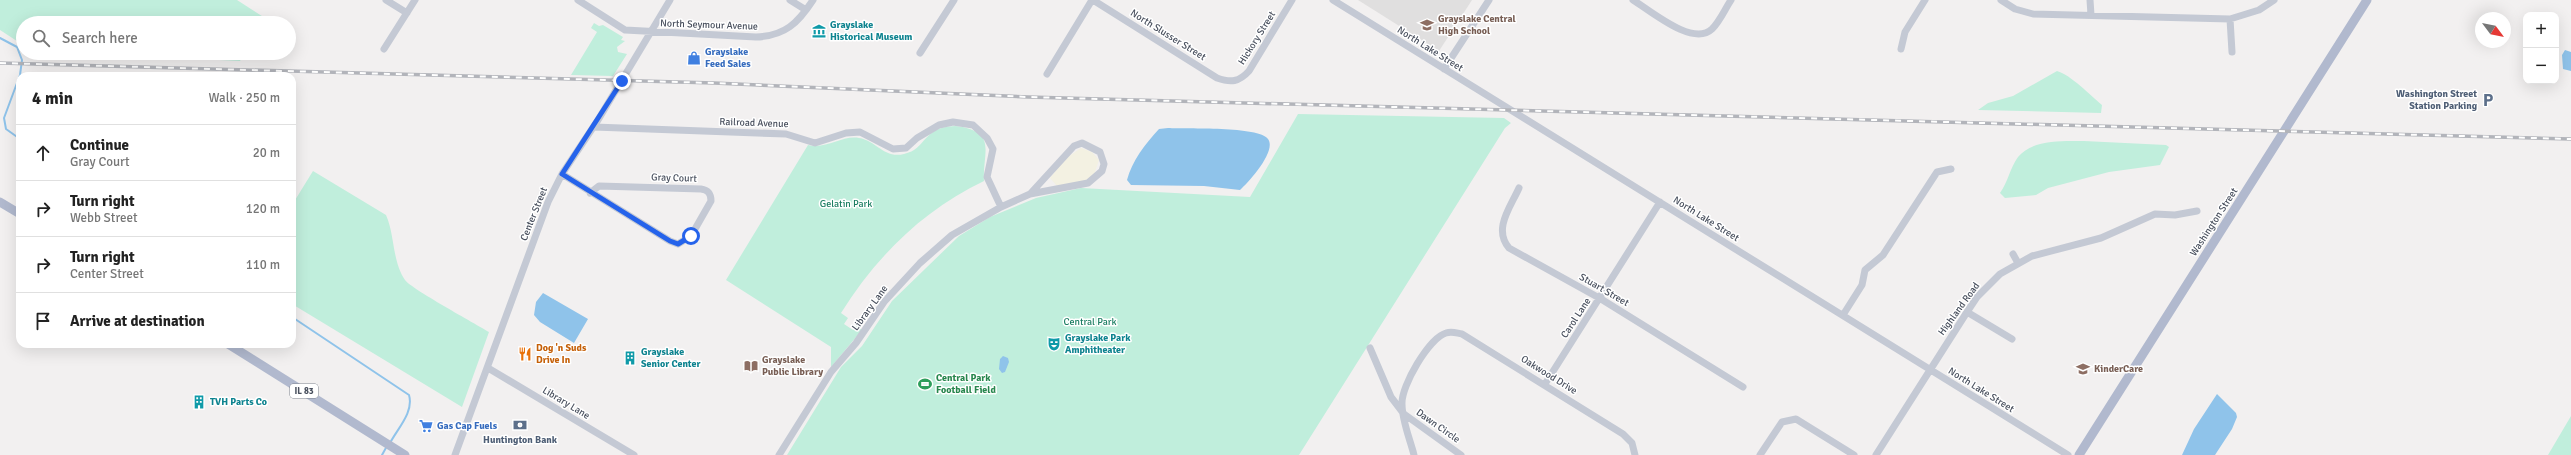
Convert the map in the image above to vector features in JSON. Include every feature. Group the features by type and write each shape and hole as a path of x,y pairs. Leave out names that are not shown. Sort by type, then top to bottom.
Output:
{"main road":[{"name":"Washington Street","path":"2079,455 2367,0"},
{"path":"0,202 16,212"},
{"name":"IL 83","path":"234,348 402,453"}],"street":[{"path":"386,0 407,13"},
{"path":"384,49 415,0"},
{"name":"North Seymour Avenue","path":"578,0 625,30 649,33 765,37 790,29 813,0"},
{"name":"Center Street","path":"455,455 536,233 562,174 594,128 649,33 670,0"},
{"path":"790,0 806,10"},
{"path":"920,53 954,0"},
{"path":"1048,74 1093,0"},
{"name":"North Slusser Street","path":"1093,0 1217,78 1235,81"},
{"name":"Hickory Street","path":"1235,81 1249,71 1292,0"},
{"name":"North Lake Street","path":"1333,0 2068,455"},
{"path":"1444,69 1489,0"},
{"path":"1633,0 1684,32 1699,35 1712,29 1731,0"},
{"path":"1901,49 1905,32 1925,0"},
{"path":"2001,0 2023,12 2230,19 2259,10 2274,0"},
{"path":"2090,0 2091,15"},
{"path":"2230,19 2232,52"},
{"name":"Railroad Avenue","path":"594,128 786,134 815,143 846,133 860,132 893,149 906,148 917,138 939,125 953,122 973,125 987,138 993,149 986,177 1001,207"},
{"name":"Library Lane","path":"779,455 831,372 856,343 895,290 952,235 1001,207 1030,194 1088,183 1102,171 1104,164 1100,152 1082,143 1074,146 1066,152 1030,194"},
{"path":"1842,315 1862,285 1865,270 1883,255 1938,172 1952,169"},
{"path":"562,174 590,193"},
{"name":"Gray Court","path":"599,186 707,190 711,195 710,205 691,236 678,244 670,241 590,193 599,186"},
{"name":"Stuart Street","path":"1519,188 1502,227 1502,240 1509,248 1524,258 1601,299 1743,387"},
{"name":"Carol Lane","path":"1545,384 1601,299 1660,202"},
{"name":"Highland Road","path":"1876,455 1967,312 1992,282 2018,263 2047,251 2101,238 2150,215 2165,213 2175,215 2197,211"},
{"path":"2013,254 2018,263"},
{"path":"1967,312 2012,339"},
{"name":"Oakwood Drive","path":"1404,414 1403,392 1408,380 1427,350 1446,333 1462,334 1545,384 1623,434 1635,452"},
{"path":"1370,348 1391,397 1404,414 1414,455"},
{"name":"Library Lane","path":"488,368 634,455"},
{"name":"Dawn Circle","path":"1404,414 1461,455"},
{"path":"1760,455 1782,422 1788,419 1800,421 1854,455"}],"shaded area":[{"name":"Grayslake Central High School","path":"1358,0 1472,0 1439,51"}],"green space":[{"path":"0,0 237,0 262,16 16,16 16,40 0,30"},
{"path":"594,23 599,26 603,25 623,37 621,40 625,41 617,47 618,52 627,54 613,76 571,75 597,32 591,28"},
{"path":"220,60 241,60 240,61"},
{"path":"2057,71 2074,81 2102,105 2101,113 1978,110 1988,103 2013,96"},
{"name":"Central Park","path":"1298,114 1504,118 1511,123 1505,128 1299,455 787,455 841,367 862,346 892,301 959,236 990,217 1036,198 1081,188 1250,197"},
{"name":"Gelatin Park","path":"955,126 969,129 978,133 983,138 986,153 984,181 941,206 921,221 886,254 870,273 841,313 848,318 844,324 853,330 856,326 862,330 831,367 831,347 726,280 808,145 821,146 846,139 859,138 871,142 886,152 897,155 904,154 917,148 930,134 936,130 944,127"},
{"path":"2084,141 2166,145 2169,147 2160,165 2109,172 2048,188 2036,195 2005,198 2000,193 2015,161 2024,151 2048,142"},
{"path":"313,171 386,215 398,265 405,280 430,298 489,332 462,407 296,306 296,199"},
{"path":"2571,416 2571,455 2548,455"}],"sand":[{"path":"1081,148 1092,152 1099,160 1094,175 1083,182 1057,186 1050,178 1065,159"}],"water":[{"path":"2565,50 2571,52 2571,71 2563,69 2562,55"},
{"path":"1159,129 1221,129 1251,132 1262,135 1268,139 1270,144 1269,151 1261,166 1240,190 1204,186 1131,185 1127,180 1132,166 1140,153"},
{"path":"543,293 588,319 574,343 540,322 534,315 536,302"},
{"path":"1003,356 1008,358 1009,362 1005,372 1002,373 999,369 1000,359"},
{"path":"2217,394 2236,413 2237,417 2232,429 2215,455 2182,455 2194,429"}],"waterway":[{"path":"0,38 16,46"},
{"path":"20,72 22,60"},
{"path":"16,86 4,118 6,129 16,136"},
{"path":"296,320 409,395 410,401 407,414 390,443"},
{"path":"382,455 387,446"}],"railway":[{"path":"0,63 714,83 1028,97 2571,139"}],"place":[{"name":"Grayslake Central High School","path":"1427,25"},
{"name":"Grayslake Historical Museum","path":"819,31"},
{"name":"Grayslake Feed Sales","path":"694,58"},
{"name":"Washington Street Station Parking","path":"2488,100"},
{"name":"Grayslake Park Amphitheater","path":"1054,344"},
{"name":"Dog 'n Suds Drive In","path":"525,354"},
{"name":"Grayslake Senior Center","path":"630,358"},
{"name":"Grayslake Public Library","path":"751,366"},
{"name":"KinderCare","path":"2083,369"},
{"name":"Central Park Football Field","path":"925,384"},
{"name":"TVH Parts Co","path":"199,402"},
{"name":"Huntington Bank","path":"520,425"},
{"name":"Gas Cap Fuels","path":"426,426"}],"route":[{"path":"622,81 594,128 562,174 590,193 670,241 678,244 688,240 691,236"}]}
